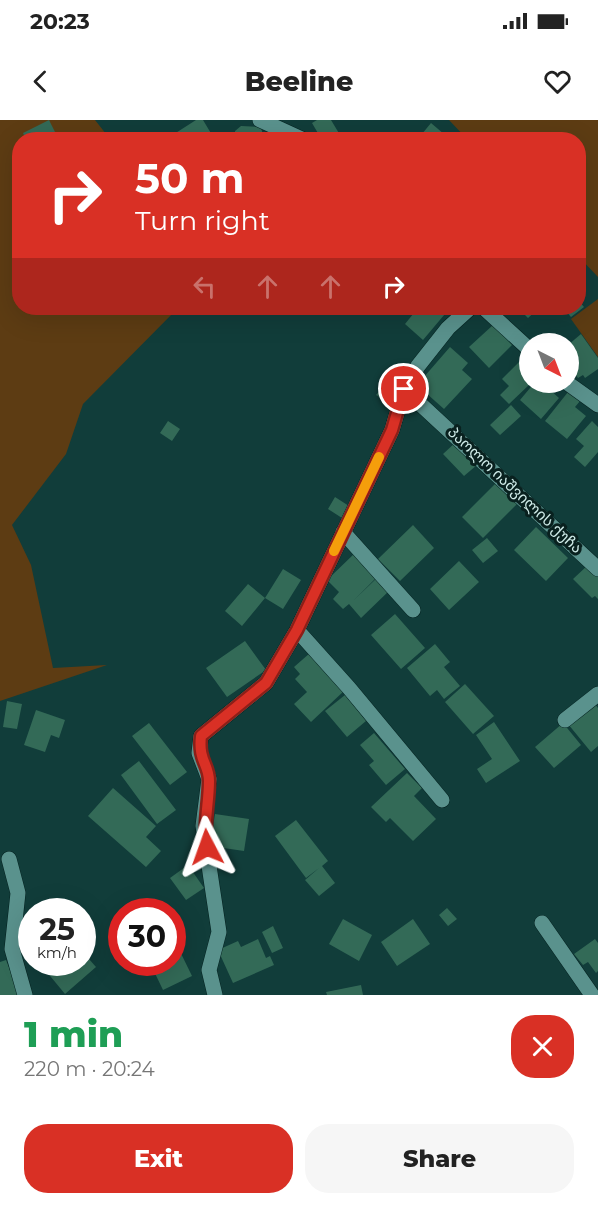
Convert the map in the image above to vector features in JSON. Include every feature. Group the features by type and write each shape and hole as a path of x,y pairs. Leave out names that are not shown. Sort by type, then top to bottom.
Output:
{"street":[{"path":"260,120 285,132"},
{"path":"215,995 209,970 219,932 203,826 209,779 199,753 201,736 266,683 297,630 392,430 404,389 418,366 448,328 462,315"},
{"path":"492,315 519,340"},
{"name":"პაოლო იაშვილის ქუჩა","path":"404,389 598,568"},
{"path":"579,391 598,405"},
{"path":"343,532 413,610"},
{"path":"297,630 349,688 442,800"},
{"path":"565,720 598,694"},
{"path":"9,859 18,893 12,949 25,995"},
{"path":"542,923 592,995"}],"shaded area":[{"path":"0,120 95,120 104,132 12,132 12,315 171,315 83,404 66,454 12,525 31,565 53,668 107,665 0,701"},
{"path":"449,120 598,120 598,277 586,264 586,132 460,132"},
{"path":"598,299 598,357 571,319 576,315 586,315 586,308"}],"building":[{"path":"49,120 55,132 25,132"},
{"path":"196,120 203,120 210,132 177,132"},
{"path":"317,120 331,120 338,132 317,132 312,123"},
{"path":"431,123 442,132 424,132"},
{"path":"241,126 261,127 262,132 235,132"},
{"path":"412,315 444,315 423,340 405,324"},
{"path":"493,325 512,345 489,368 469,347"},
{"path":"581,334 598,358 598,369 585,378 583,375 579,377 579,336"},
{"path":"450,347 468,363 462,370 472,379 444,409 417,385"},
{"path":"519,362 521,393 509,404 500,395 509,386 502,379"},
{"path":"381,389 388,394 384,400 376,395"},
{"path":"526,393 553,393 559,398 541,419 520,400"},
{"path":"567,393 580,401 575,407 586,416 567,439 545,421"},
{"path":"511,405 521,416 500,435 490,425"},
{"path":"168,421 180,429 172,441 160,433"},
{"path":"592,421 598,427 598,452 585,467 574,457 584,446 576,439"},
{"path":"456,442 477,465 464,476 443,454"},
{"path":"496,483 517,504 483,538 462,517"},
{"path":"335,497 349,506 342,518 328,509"},
{"path":"413,525 434,548 400,581 378,559"},
{"path":"536,527 568,558 546,581 514,550"},
{"path":"487,538 498,551 483,563 472,550"},
{"path":"355,553 378,576 354,600 379,576 391,589 361,618 349,604 343,609 333,599 339,592 327,580"},
{"path":"459,561 479,582 449,610 430,589"},
{"path":"588,565 598,576 598,599 595,596 592,598 573,579"},
{"path":"283,569 301,580 283,609 265,598"},
{"path":"248,584 265,598 242,626 225,611"},
{"path":"395,614 425,648 401,669 371,635"},
{"path":"245,641 266,670 227,697 206,668"},
{"path":"435,644 450,662 444,667 460,686 444,699 437,690 430,696 407,668"},
{"path":"310,653 345,690 311,722 294,704 307,692 295,679 300,674 294,667"},
{"path":"465,684 494,716 473,734 445,702"},
{"path":"345,695 366,721 347,737 325,711"},
{"path":"7,701 22,704 17,729 3,727"},
{"path":"594,703 598,708 598,746 591,752 568,724"},
{"path":"36,710 65,720 59,738 51,735 45,752 24,745"},
{"path":"494,722 520,761 486,783 477,769 492,759 476,735"},
{"path":"149,723 187,772 170,785 132,736"},
{"path":"563,723 581,745 554,768 535,747"},
{"path":"374,733 405,769 386,785 369,765 374,761 360,745"},
{"path":"139,761 176,810 157,824 121,775"},
{"path":"407,773 422,788 414,796 436,819 413,841 390,818 386,822 371,807"},
{"path":"113,788 156,826 146,837 161,851 146,867 88,816"},
{"path":"215,814 249,819 244,851 210,846"},
{"path":"296,820 328,861 322,866 335,883 319,896 305,880 319,868 306,878 275,836"},
{"path":"188,865 204,888 186,900 170,878"},
{"path":"447,908 457,919 448,926 439,915"},
{"path":"343,919 372,935 359,961 329,944"},
{"path":"413,919 430,944 397,966 381,942"},
{"path":"273,926 283,948 272,953 262,932"},
{"path":"258,939 266,958 270,956 274,965 233,983 218,950 238,941 241,947"},
{"path":"595,939 598,943 598,971 596,973 588,962 583,965 574,954"},
{"path":"6,960 20,995 0,995 0,962"},
{"path":"186,964 192,976 163,990 156,976 186,976"},
{"path":"50,976 86,976 65,994"},
{"path":"361,985 363,995 327,995 326,992"}],"slow traffic":[{"path":"334,551 379,457"}],"route":[{"path":"207,847 203,826 209,779 199,753 201,736 266,683 297,630 392,430 404,389"}]}
